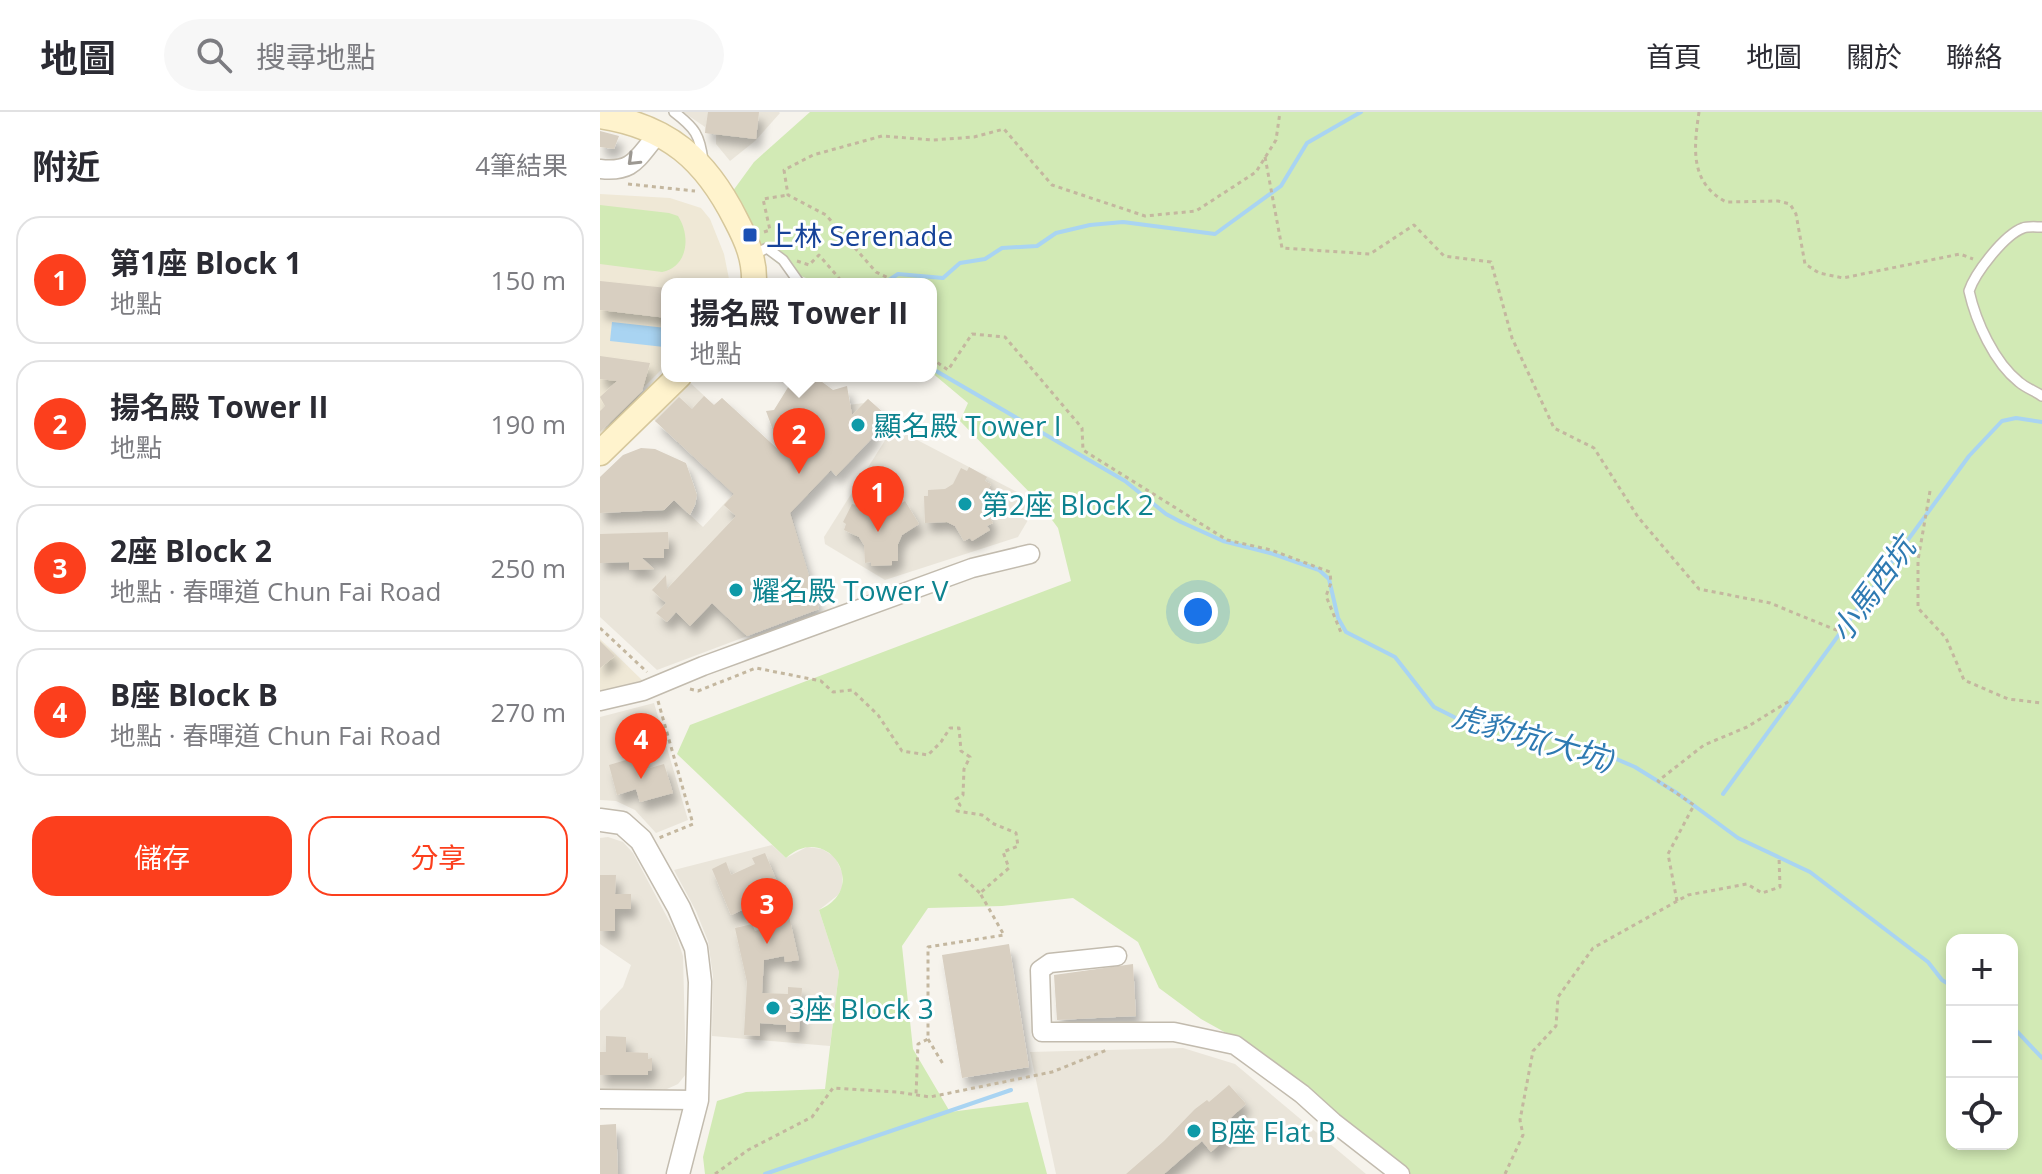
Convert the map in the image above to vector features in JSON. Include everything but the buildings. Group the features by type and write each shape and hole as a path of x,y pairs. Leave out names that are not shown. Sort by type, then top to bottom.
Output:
{"main road":[{"path":"619,116 678,144 705,170 754,245 754,278"},
{"path":"600,453 673,382"}],"street":[{"path":"600,169 619,171 628,168 659,133"},
{"path":"600,701 643,691 703,666 972,568 1030,554"},
{"path":"600,820 622,823 641,840 696,948 700,982 697,1100 678,1174"},
{"path":"1117,956 1050,963 1040,970 1042,1032 1174,1032 1235,1045 1302,1094 1400,1174"},
{"path":"600,1099 697,1100"}],"lane":[{"path":"674,112 701,140 705,170"},
{"path":"2042,227 2024,227 2016,232 1983,263 1969,291 1992,348 2005,367 2019,382 2042,396"},
{"path":"754,245 767,248 783,260 796,278"}],"path":[{"path":"788,195 784,170 813,155 882,136 933,140 974,137 1004,129 1052,185 1145,216 1196,211 1256,172 1276,140 1280,112"},
{"path":"1699,112 1693,154 1707,187 1726,202 1778,201 1790,204 1796,214 1805,264 1819,273 1843,278 1960,254 1983,263"},
{"path":"1265,157 1282,248 1370,254 1414,225 1444,256 1491,262 1512,338 1554,428 1594,448 1638,517 1699,589 1770,603 1841,632"},
{"path":"615,183 693,190 701,195"},
{"path":"754,245 770,230 763,199 788,195 826,215 876,272 888,278"},
{"path":"796,260 809,265 819,255 839,278"},
{"path":"937,362 948,370 972,334 1005,337 1082,428 1083,450 1227,540 1271,550 1330,572 1331,583 1326,596 1342,635"},
{"path":"1930,491 1918,560 1918,608 1946,638 1964,680 2008,699 2042,703"},
{"path":"600,628 652,676"},
{"path":"684,687 698,691 756,668 821,681 833,692 852,690 878,715 902,751 928,755 950,728 959,728 961,751 970,757 964,769 963,795 956,799 960,805 957,811 982,815 1016,833 1018,846 1003,852 1009,868 980,893"},
{"path":"655,839 693,824 657,698"},
{"path":"1677,901 1668,854 1694,805 1658,781 1704,745 1747,727 1791,700"},
{"path":"1505,1174 1523,1135 1520,1120 1533,1051 1556,1026 1558,997 1593,948 1688,895 1747,884 1762,893 1780,887 1779,857"},
{"path":"943,1064 928,1039 928,947 1004,935 980,893 959,874"},
{"path":"916,1095 918,1044 928,1039"},
{"path":"715,1174 748,1150 812,1117 833,1088 930,1097 1052,1072 1117,1046"}],"shaded area":[{"name":"上林 Serenade","path":"683,112 780,113 755,141 730,161 716,144 716,135 705,133 705,127"},
{"path":"600,194 670,198 701,208 710,219 724,254 729,278 661,278 661,370 644,387 631,408 600,437"},
{"path":"677,382 689,382 714,405 722,398 790,461 848,405 864,403 868,399 886,415 876,434 837,476 831,471 791,513 819,609 657,670 600,617 600,513 664,510 674,500 703,527 733,494 648,414"},
{"path":"898,430 1038,503 1018,537 885,580 825,544 824,537 889,434"},
{"path":"600,639 645,683 600,692"},
{"path":"654,703 688,820 656,833 635,810 616,801 600,800 600,717"},
{"path":"600,838 623,842 633,853 675,932 683,956 686,1074 678,1084 667,1089 600,1089 600,1011 623,987 631,965 600,944"},
{"path":"772,845 786,858 807,847 822,849 835,857 842,872 842,888 838,895 819,910 839,972 830,1046 712,1036 713,976 708,941 674,870"},
{"path":"1183,1048 1235,1064 1366,1174 1056,1174 1030,1052"}],"green space":[{"path":"810,112 2042,112 2042,1174 1410,1174 1246,1044 1201,1019 1159,988 1138,942 1073,898 1002,906 928,908 902,946 913,1049 950,1112 1028,1102 1047,1174 705,1174 703,1157 717,1101 746,1092 825,1089 839,972 819,910 834,900 842,887 842,874 828,852 816,847 801,849 786,858 677,754 690,725 1071,581 1058,528 1038,501 960,421 968,403 937,377 937,278 806,278 786,270 754,245 727,199 754,162"},
{"path":"600,205 678,216 686,241 682,257 671,269 662,272 600,264"}],"water":[{"path":"612,322 661,327 661,347 610,341"}],"waterway":[{"path":"892,278 898,274 943,278 960,263 985,259 1002,248 1037,246 1056,233 1090,225 1123,222 1215,234 1281,186 1307,143 1361,112"},
{"name":"虎豹坑(大坑)","path":"937,371 1125,481 1166,514 1181,522 1223,541 1319,570 1329,579 1338,618 1346,632 1395,657 1434,707 1462,721 1536,732 1593,749 1635,767 1677,793 1738,838 1810,872 1928,962 1946,982"},
{"name":"小馬西坑","path":"1723,794 1969,456 2002,421 2016,418 2042,422"},
{"name":"虎豹坑(大坑)","path":"2018,1032 2042,1058"},
{"path":"765,1174 1011,1090"}],"place":[{"name":"上林 Serenade","path":"750,235"},
{"name":"顯名殿 Tower I","path":"858,425"},
{"name":"揚名殿 Tower II","path":"799,474"},
{"name":"第2座 Block 2","path":"965,504"},
{"name":"第1座 Block 1","path":"878,532"},
{"name":"耀名殿 Tower V","path":"736,590"},
{"name":"B座 Block B","path":"641,779"},
{"name":"2座 Block 2","path":"767,944"},
{"name":"3座 Block 3","path":"773,1008"},
{"name":"B座 Flat B","path":"1194,1131"}]}
